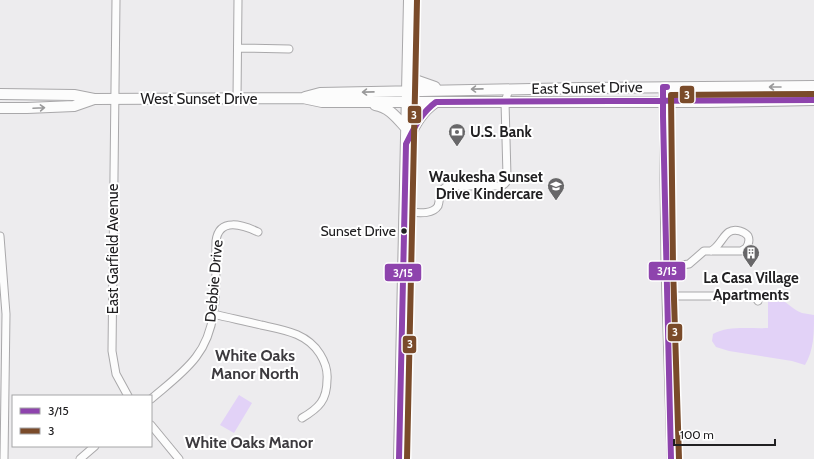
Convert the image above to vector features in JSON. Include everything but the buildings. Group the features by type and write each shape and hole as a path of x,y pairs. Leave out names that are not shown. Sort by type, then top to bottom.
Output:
{"main road":[{"path":"399,459 409,0"},
{"path":"408,74 412,78 426,85 445,90"},
{"name":"East Sunset Drive","path":"407,91 814,86"},
{"name":"West Sunset Drive","path":"303,98 320,93 407,91"},
{"name":"West Sunset Drive","path":"0,94 74,95 94,99 303,98 322,102 407,102"},
{"name":"West Sunset Drive","path":"0,108 74,106 94,99"},
{"name":"East Sunset Drive","path":"407,102 663,102 814,100"},
{"path":"355,102 387,109 406,128"},
{"path":"406,144 415,124 424,110 436,102"}],"street":[{"name":"East Garfield Avenue","path":"116,0 112,351 116,374 127,395"},
{"path":"237,98 238,0"},
{"path":"238,48 289,49"},
{"path":"663,87 665,267 671,459"},
{"path":"404,212 427,213 433,210 438,206 439,195 447,186 501,186 507,182 505,102 509,89"},
{"name":"Debbie Drive","path":"152,398 179,376 197,357 209,332 215,306 216,241 218,232 224,227 232,224 246,226 258,232"},
{"path":"665,267 689,264 701,253 711,251 741,251 746,248 748,238 747,235 742,232 731,230 724,236 717,247 711,251"},
{"path":"0,236 6,314 3,337 4,459"},
{"path":"666,296 751,296 758,301"},
{"path":"214,314 291,332 308,340 315,347 324,360 327,388 320,405 302,418"},
{"path":"152,426 179,459"},
{"path":"80,459 94,447"}],"shaded area":[{"path":"770,298 779,299 802,313 814,315 814,335 812,347 805,365 792,361 729,351 716,347 712,341 713,334 726,329 768,328 768,301"},
{"path":"239,395 252,403 234,433 220,425"}],"transit line":[{"name":"3","path":"407,459 417,0"},
{"name":"3/15","path":"667,87 663,87 663,116 671,459"},
{"name":"3","path":"679,459 673,267 671,95 814,94"},
{"name":"3/15","path":"399,459 406,144 418,121 431,106 436,102 814,100"}],"place":[{"name":"U.S. Bank","path":"457,147"},
{"name":"Waukesha Sunset Drive Kindercare","path":"556,201"},
{"name":"Sunset Drive","path":"404,231"},
{"name":"La Casa Village Apartments","path":"751,268"}],"district":[{"name":"White Oaks Manor North","path":"255,364"},
{"name":"White Oaks Manor","path":"249,442"}]}
